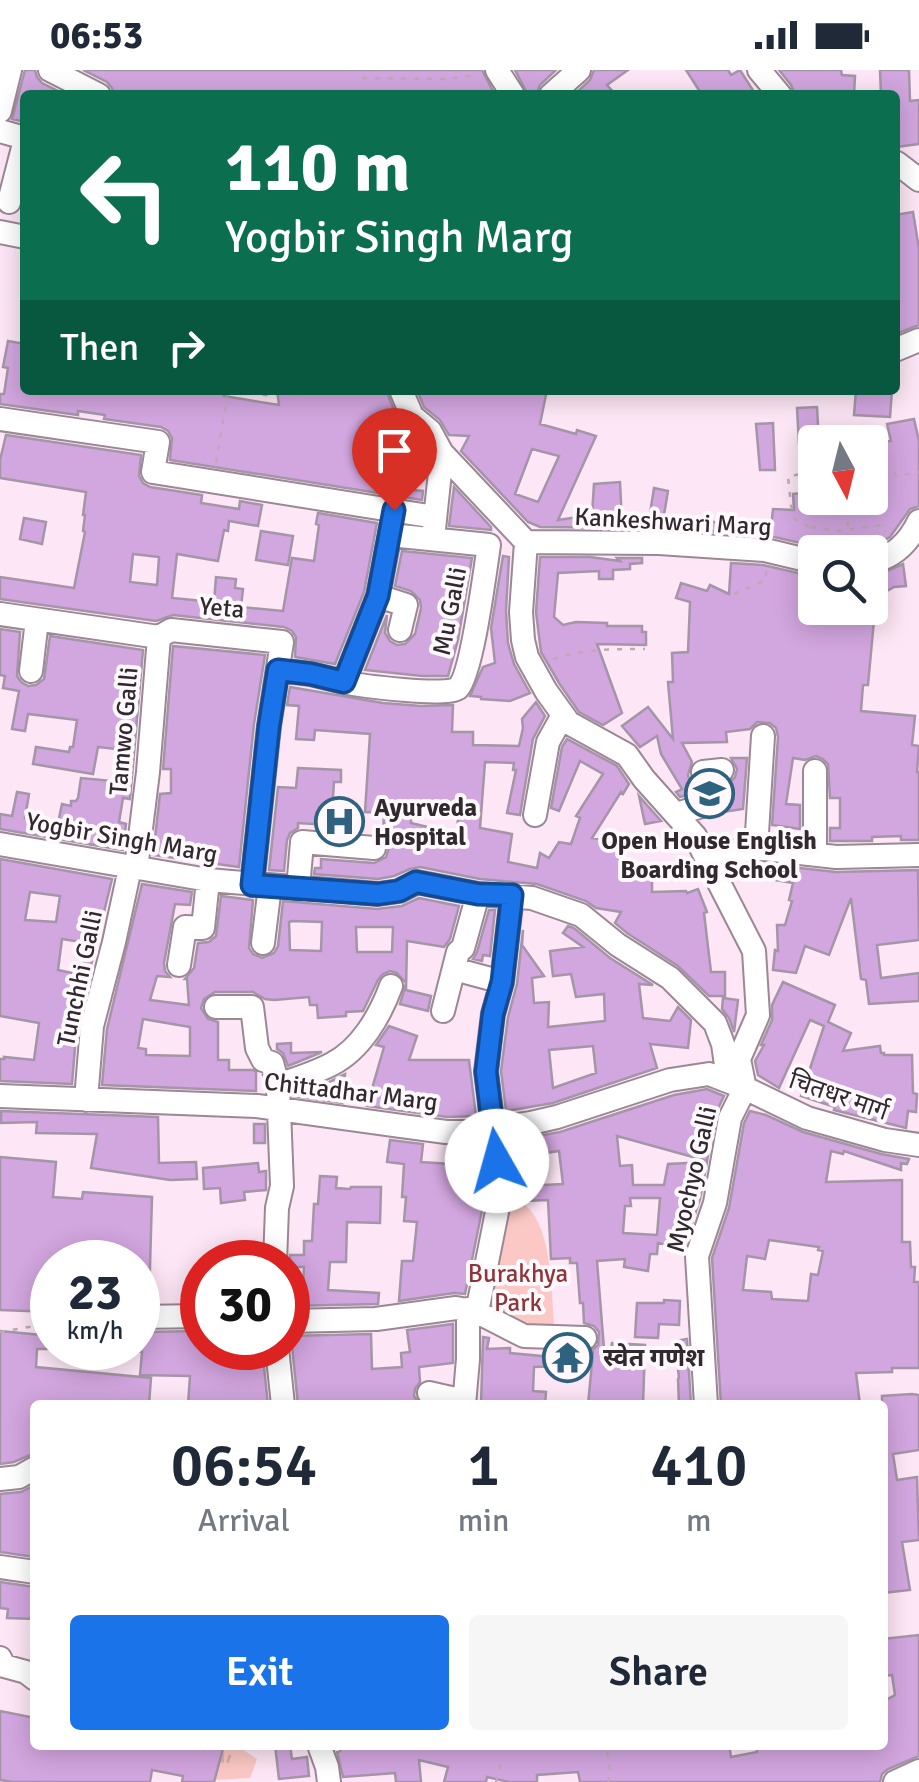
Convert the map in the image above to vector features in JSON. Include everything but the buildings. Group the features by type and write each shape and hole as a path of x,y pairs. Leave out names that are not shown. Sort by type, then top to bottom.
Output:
{"street":[{"path":"0,111 10,70"},
{"path":"50,70 89,90"},
{"path":"557,90 579,70"},
{"path":"759,70 776,90"},
{"path":"8,202 20,160"},
{"path":"904,160 919,180"},
{"path":"403,395 412,416 430,432 442,452 526,542 523,640 533,666 563,715 548,742 534,816"},
{"path":"0,419 158,442 153,472 394,510 434,527"},
{"path":"434,527 442,452"},
{"path":"344,682 378,596 394,510"},
{"path":"888,553 911,538 919,521"},
{"path":"390,535 434,527"},
{"name":"Mu Galli","path":"278,670 376,688 448,694 461,685 475,638 489,546 434,527"},
{"name":"Kankeshwari Marg","path":"526,542 659,543 765,550 798,558"},
{"path":"378,596 406,604 400,630"},
{"name":"Tamwo Galli","path":"0,614 158,637 148,772 133,868"},
{"path":"31,671 37,620"},
{"name":"Yeta","path":"158,637 171,630 282,642 278,670"},
{"path":"263,943 261,886 269,726 278,670"},
{"name":"Myochyo Galli","path":"563,715 570,723 626,755 677,814 706,854 754,951 758,1015 739,1059 745,1088 730,1118 715,1203 697,1256 706,1400"},
{"path":"756,849 763,736"},
{"path":"677,814 712,803 703,772 722,770"},
{"path":"815,771 815,854"},
{"path":"298,888 302,842 374,848"},
{"name":"Yogbir Singh Marg","path":"0,844 261,886 378,894 399,891 416,882 478,894 532,898 582,915 618,945 670,978 715,1023 726,1065 745,1088"},
{"path":"706,854 756,849 876,857 919,855"},
{"name":"Tunchhi Galli","path":"86,1100 92,1026 133,868"},
{"path":"179,964 185,927 203,928 208,880"},
{"path":"443,1011 478,894"},
{"path":"464,1400 473,1310 501,1192 486,1072 512,895"},
{"path":"454,970 502,982"},
{"path":"278,1085 334,1064 346,1055 376,1019 390,986"},
{"path":"216,1007 252,1007 257,1048 263,1060 272,1063 278,1085 282,1186 276,1240"},
{"name":"Chittadhar Marg","path":"0,1096 257,1106 446,1132 493,1129 557,1117 670,1080 709,1074 745,1088"},
{"name":"चितधर मार्ग","path":"745,1088 807,1118 884,1140 919,1145"},
{"path":"310,1320 376,1319 456,1308 473,1310 524,1336 586,1338"},
{"path":"279,1370 282,1400"},
{"path":"429,1393 454,1400"},
{"path":"0,1479 18,1478 30,1471"},
{"path":"0,1567 30,1571"},
{"path":"0,1658 4,1666 30,1675"},
{"path":"321,1750 328,1782"},
{"path":"895,1782 919,1771"}],"path":[{"path":"362,78 447,79 491,72"},
{"path":"212,482 227,395"},
{"path":"888,469 896,476 919,472"},
{"path":"798,474 788,477 795,519 809,527 833,531 883,524 888,543"},
{"path":"847,515 847,535"},
{"path":"809,527 810,535"},
{"path":"734,594 766,580 765,550"},
{"path":"533,666 571,653 645,649"},
{"path":"0,1332 30,1327"},
{"path":"608,1752 608,1782"},
{"path":"496,1782 502,1761"}],"green space":[{"name":"Burakhya Park","path":"505,1190 531,1211 543,1235 551,1280 552,1327 505,1316 485,1295"},
{"path":"224,1750 244,1750 257,1759 250,1778 214,1780"}],"place":[{"name":"Open House English Boarding School","path":"709,794"},
{"name":"Ayurveda Hospital","path":"339,821"},
{"name":"स्वेत गणेश","path":"568,1357"}],"route":[{"path":"394,510 378,596 344,682 278,670 252,885 378,894 399,891 416,882 478,894 512,895 486,1072 497,1161"}]}
